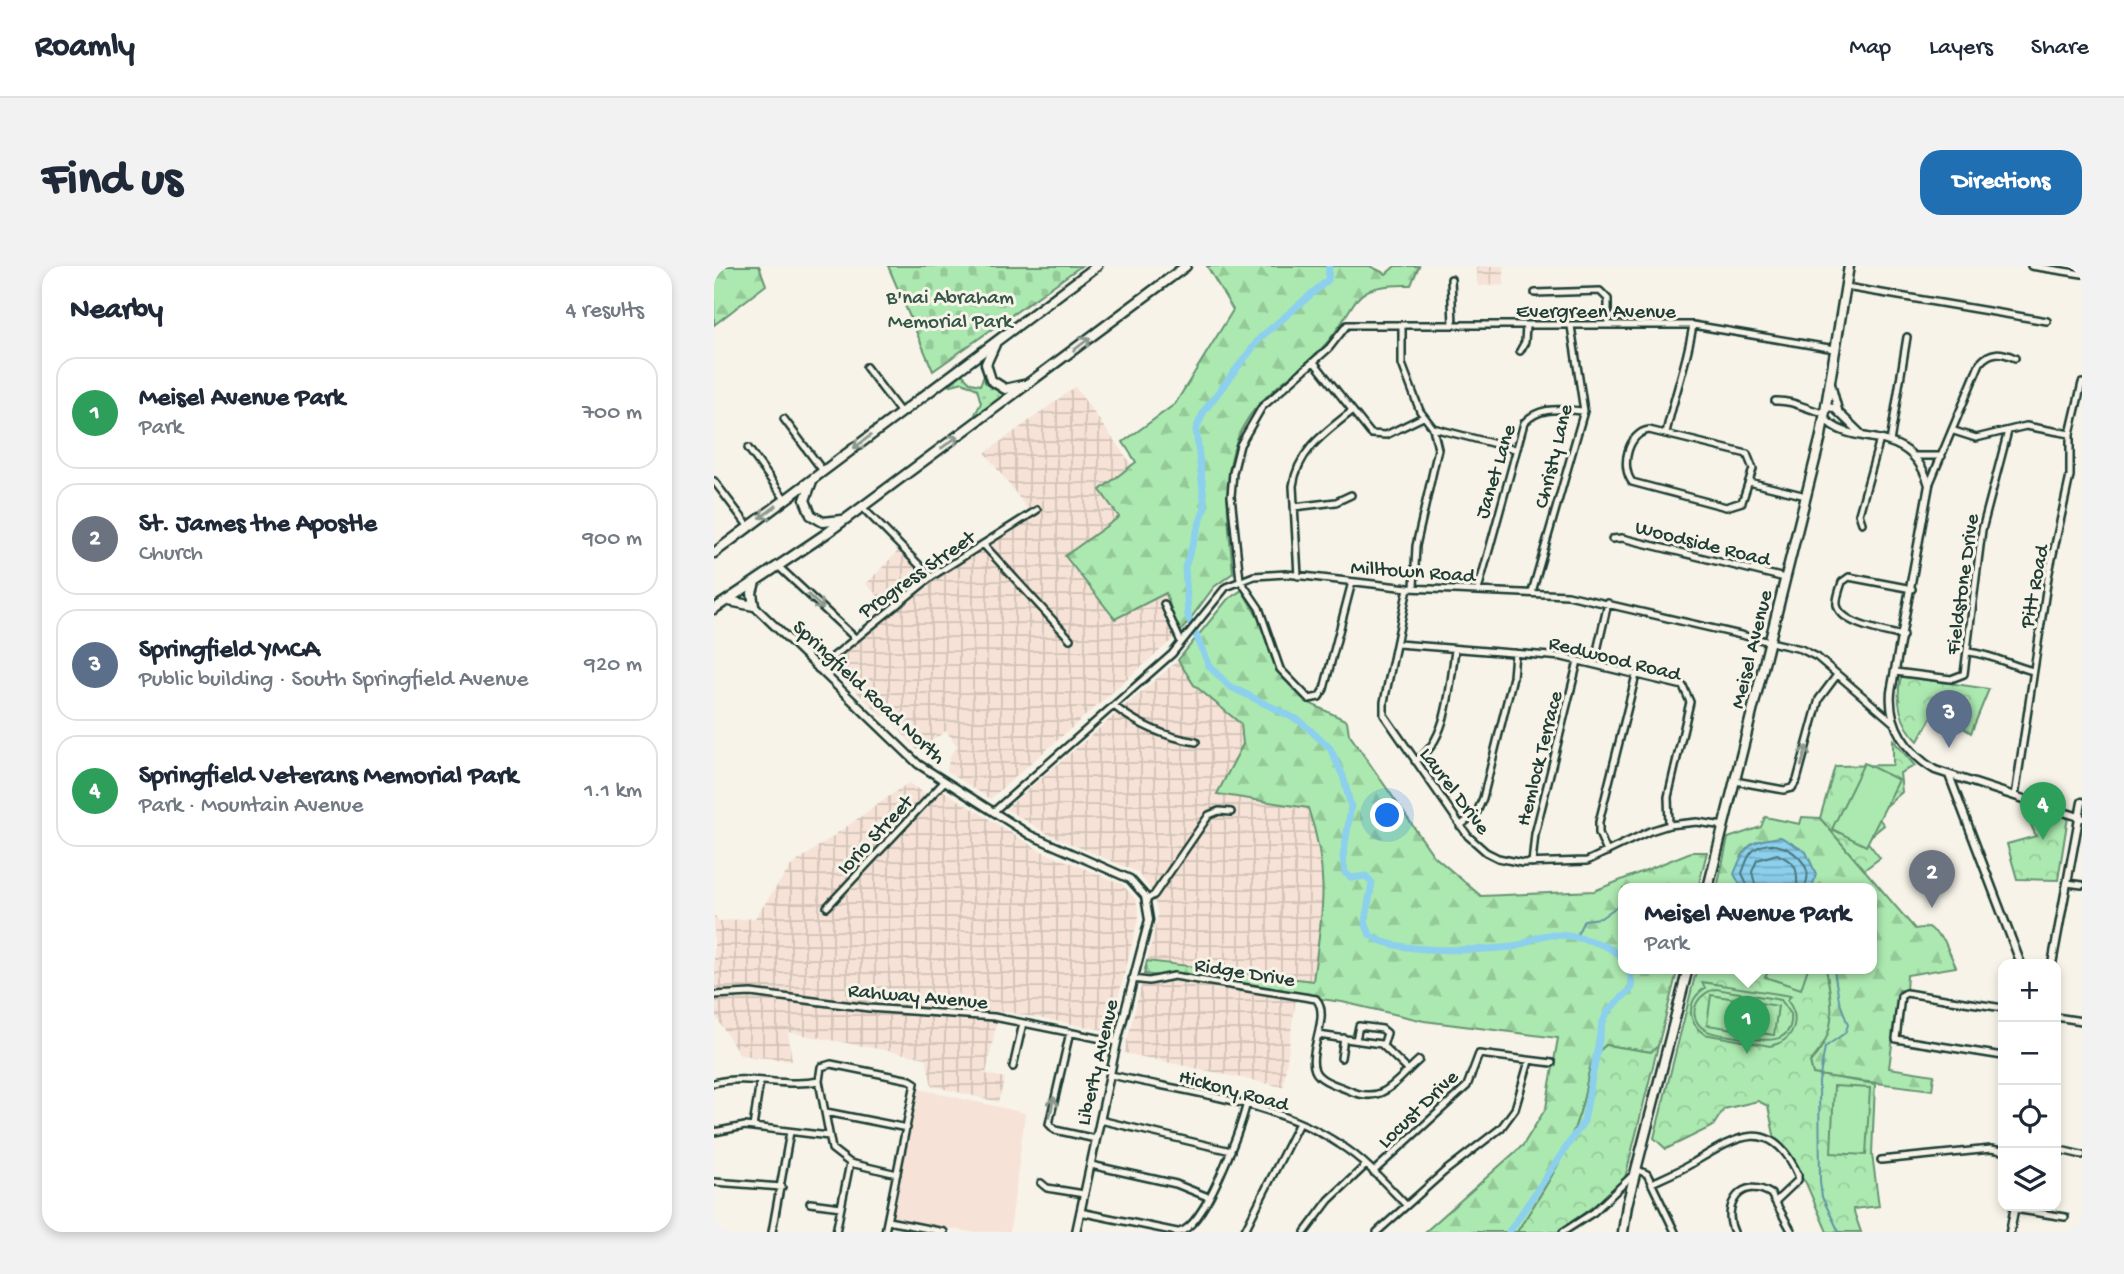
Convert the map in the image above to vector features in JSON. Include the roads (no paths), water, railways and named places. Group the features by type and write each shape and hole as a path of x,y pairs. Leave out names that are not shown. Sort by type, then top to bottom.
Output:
{"main road":[{"path":"714,553 1097,266"},
{"path":"714,610 973,428 1186,266"},
{"name":"Meisel Avenue","path":"1709,883 1821,436 1849,266"},
{"path":"996,342 986,364 990,380 1005,388 1028,384"},
{"path":"813,478 805,500 811,515 823,522 846,519"},
{"path":"726,601 740,601 754,606 752,593 755,582"},
{"path":"1623,1232 1686,974"}],"street":[{"path":"2031,266 2082,274"},
{"path":"1451,279 1453,324"},
{"path":"1846,288 2047,321"},
{"path":"1535,293 1600,291 1608,299 1608,325"},
{"name":"Evergreen Avenue","path":"1314,362 1329,348 1343,328 1355,323 1693,326 1835,349"},
{"path":"1402,325 1402,364 1423,417 1433,428 1515,449"},
{"path":"1520,351 1525,342 1526,325"},
{"name":"Christy Lane","path":"1532,593 1584,411 1571,326"},
{"path":"1666,433 1676,385 1686,369 1693,326"},
{"path":"1890,442 1907,337"},
{"path":"2015,358 1997,352 1983,359 1930,485 1890,706 1894,723 1907,746 1919,759 1949,775 2080,817"},
{"path":"1352,582 1324,689 1319,697 1309,699 1285,675 1277,662 1259,608 1240,580 1231,496 1240,445 1262,407 1314,362 1371,434 1381,437 1423,417"},
{"path":"866,368 901,413"},
{"path":"1830,381 1839,412 1860,433"},
{"name":"Pitt Road","path":"2015,796 2048,577 2070,476 2070,434 2082,383"},
{"path":"1775,401 1790,401 1806,410 1839,412"},
{"path":"1298,576 1294,479 1302,458 1314,442 1352,411"},
{"name":"Janet Lane","path":"1478,590 1524,423 1538,412 1584,411"},
{"path":"1825,413 1843,430"},
{"path":"784,419 823,471"},
{"path":"1954,431 1976,438 2026,426 2070,434"},
{"name":"Laurel Drive","path":"1433,428 1437,460 1416,546 1411,588 1384,702 1384,715 1460,826 1473,842 1491,856 1532,863 1587,862 1669,825 1697,822 1724,826"},
{"path":"1645,430 1744,452 1753,466 1749,482 1742,502 1730,508 1635,484 1626,469 1633,439 1645,430"},
{"path":"1821,436 1834,430 1843,430 1890,442 1913,456 1930,485"},
{"name":"Fieldstone Drive","path":"1895,672 1957,678 1964,674 1969,652 1971,603 1982,530 2008,431"},
{"path":"1862,523 1859,513 1880,439"},
{"path":"748,448 785,499"},
{"path":"1913,456 1942,456"},
{"path":"714,481 749,527"},
{"path":"1749,482 1806,496"},
{"path":"1294,507 1336,502 1351,495"},
{"path":"862,508 931,576"},
{"name":"Progress Street","path":"818,669 931,576 1037,510"},
{"name":"Woodside Road","path":"1612,539 1622,538 1786,578"},
{"path":"983,544 1070,639"},
{"path":"778,566 854,638"},
{"name":"Milltown Road","path":"993,812 1114,706 1181,642 1226,587 1240,580 1270,573 1411,588 1532,593 1608,603 1809,653 1894,723"},
{"path":"1903,636 1854,622 1840,611 1838,601 1842,582 1849,577 1912,589"},
{"path":"1594,664 1608,603"},
{"path":"1164,604 1181,642"},
{"name":"Springfield Road North","path":"754,606 906,753 944,782 1038,839 1126,876 1139,887 1146,900"},
{"name":"Redwood Road","path":"1398,644 1516,653 1578,661 1683,687 1689,698 1668,797 1669,825"},
{"path":"1415,761 1428,752 1436,737 1455,650"},
{"path":"1969,652 1998,656 2010,665 2033,671"},
{"path":"1460,826 1477,812 1483,798 1513,677 1516,653"},
{"name":"Hemlock Terrace","path":"1532,863 1535,834 1578,661"},
{"path":"1607,852 1599,833 1599,822 1636,675"},
{"path":"1735,781 1784,790 1792,788 1797,780 1819,699 1837,675"},
{"path":"1114,706 1144,726 1175,738 1196,742"},
{"path":"1949,775 2019,959"},
{"name":"Iorio Street","path":"827,907 944,782"},
{"path":"2053,959 2082,802"},
{"path":"1146,900 1154,895 1209,816 1219,811 1231,812"},
{"path":"2067,883 2082,886"},
{"name":"Liberty Avenue","path":"1076,1232 1132,979 1148,924 1146,900"},
{"name":"Ridge Drive","path":"1132,979 1149,981 1174,976 1312,997 1319,1001 1322,1010 1314,1060 1316,1072 1360,1096 1377,1096 1419,1060"},
{"name":"Rahway Avenue","path":"714,995 751,993 877,1009 994,1017 1118,1042"},
{"path":"1998,1007 1906,993 1901,996 1896,1039 1998,1055"},
{"path":"2061,1018 2082,1021"},
{"path":"1013,1068 1023,1023"},
{"path":"1356,1040 1359,1027 1382,1029 1387,1033 1383,1046"},
{"path":"1070,1032 1049,1124 1055,1130 1097,1139"},
{"path":"1318,1035 1383,1046 1408,1070"},
{"path":"1341,1058 1344,1038"},
{"name":"Locust Drive","path":"1373,1172 1467,1086 1479,1054 1552,1063"},
{"path":"1377,1232 1507,1122 1518,1101 1529,1061"},
{"path":"885,1232 907,1128 915,1087 910,1080 831,1065 821,1067 819,1081 829,1136 836,1154 850,1163 897,1174"},
{"name":"Hickory Road","path":"1111,1075 1280,1114 1338,1142 1366,1165 1406,1205"},
{"path":"714,1083 740,1079 800,1084 819,1081"},
{"path":"753,1127 760,1081"},
{"path":"1080,1212 1178,1232 1192,1226 1231,1151 1246,1106"},
{"path":"826,1112 907,1128"},
{"path":"1100,1120 1231,1151"},
{"path":"1244,1232 1299,1123"},
{"path":"714,1132 732,1126 829,1136"},
{"path":"772,1232 790,1132"},
{"path":"1652,1183 1736,1138 1755,1136 1776,1146 1798,1175 1798,1180 1776,1200"},
{"path":"1881,1160 1998,1150"},
{"path":"2061,1150 2082,1155"},
{"path":"836,1232 850,1163"},
{"path":"1091,1165 1176,1184 1208,1197"},
{"path":"1305,1232 1329,1200 1366,1165"},
{"path":"1563,1232 1594,1212 1637,1170 1647,1174 1675,1232"},
{"path":"714,1182 782,1187"},
{"path":"1041,1183 1047,1188 1084,1194"},
{"path":"1734,1232 1728,1212 1732,1201 1739,1192 1758,1188 1776,1200 1791,1232"},
{"path":"810,1203 841,1207"},
{"path":"2010,1232 2014,1211"},
{"path":"2031,1211 2065,1217"},
{"path":"887,1221 944,1232"}],"water":[{"path":"1781,837 1806,852 1816,874 1813,883 1739,883 1734,874 1742,856 1750,846 1762,840"}],"waterway":[{"path":"1329,266 1328,280 1261,337 1204,411 1196,429 1205,507 1185,567 1188,616 1209,666 1229,686 1300,721 1330,748 1343,776 1351,807 1343,857 1345,873 1352,878 1366,876 1372,883 1365,922 1370,935 1399,946 1439,950 1513,947 1544,935 1557,935 1588,940 1618,955"},
{"path":"1575,939 1584,920 1601,918 1618,906"},
{"path":"1509,1232 1584,1121 1602,1024 1608,1011 1632,988 1631,974"},
{"path":"1835,974 1839,1000 1848,1025 1845,1033 1825,1047 1819,1082 1820,1182 1822,1197 1839,1232"}],"place":[{"name":"Springfield YMCA","path":"1949,748"},
{"name":"Springfield Veterans Memorial Park","path":"2043,840"},
{"name":"St. James the Apostle","path":"1932,908"},
{"name":"Meisel Avenue Park","path":"1747,1054"}],"park label":[{"name":"B'nai Abraham Memorial Park","path":"950,308"}]}
